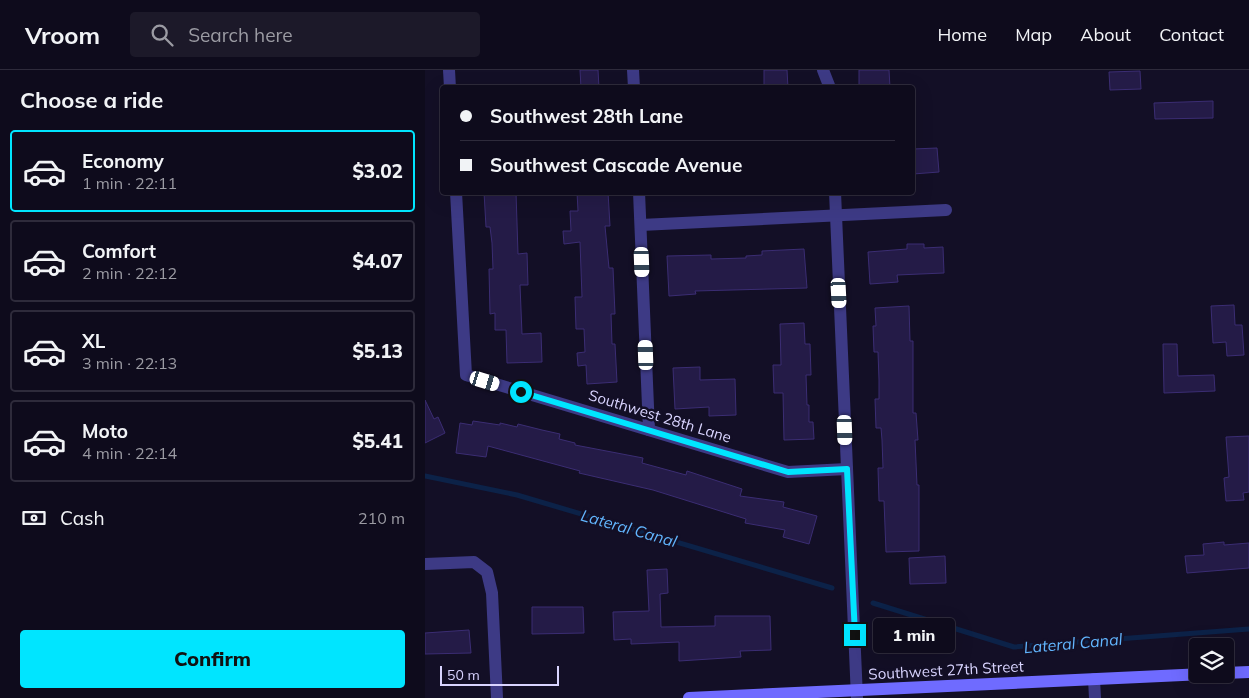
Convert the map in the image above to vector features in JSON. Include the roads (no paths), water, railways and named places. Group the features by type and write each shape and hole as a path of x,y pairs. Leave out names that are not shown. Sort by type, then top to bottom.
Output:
{"street":[{"path":"449,70 450,85"},
{"path":"633,70 634,85"},
{"path":"823,70 829,85"},
{"name":"Southwest 28th Lane","path":"456,195 466,375 788,472 847,469"},
{"path":"639,195 649,430"},
{"path":"835,195 857,694"},
{"path":"641,225 946,210"},
{"path":"425,564 474,562 487,572 492,593 497,698"},
{"path":"1234,673 1249,672"},
{"name":"Southwest 27th Street","path":"689,698 857,694 1189,675"},
{"path":"1094,679 1095,698"}],"waterway":[{"name":"Lateral Canal","path":"425,476 517,495 832,588"},
{"name":"Lateral Canal","path":"873,603 1014,647 1249,629"}]}
